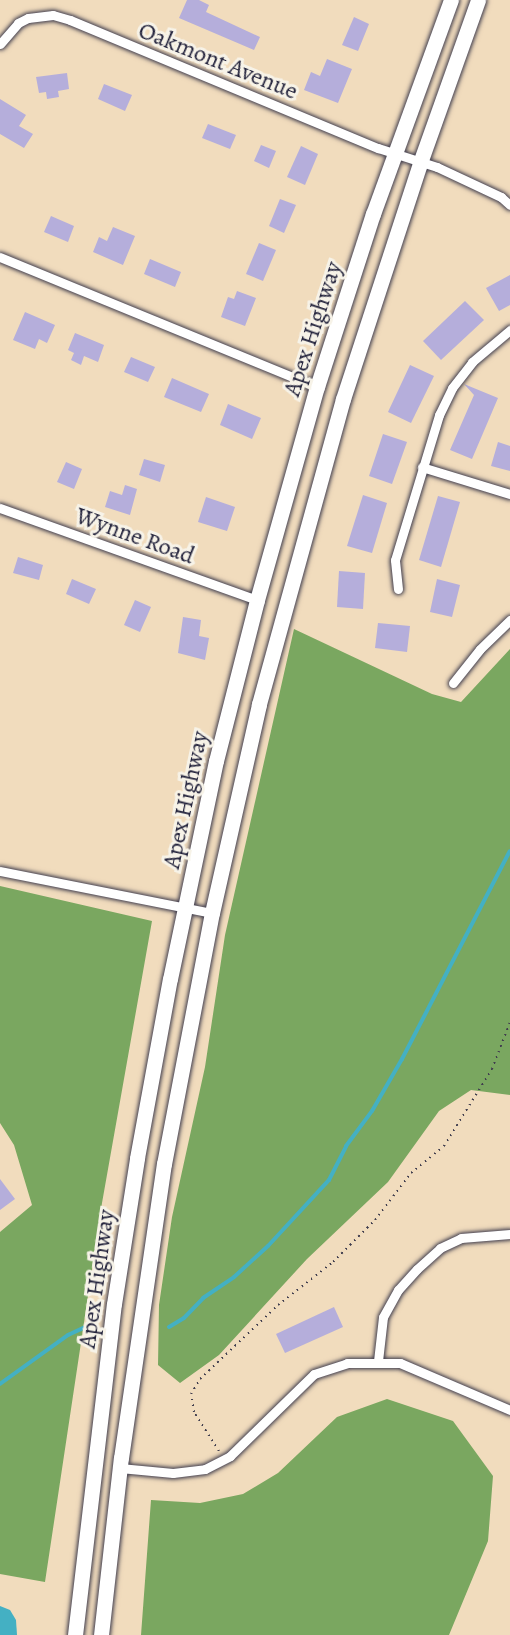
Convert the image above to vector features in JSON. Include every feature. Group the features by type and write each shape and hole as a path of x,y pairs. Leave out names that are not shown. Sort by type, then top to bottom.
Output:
{"main road":[{"name":"Apex Highway","path":"75,1635 114,1304 137,1158 185,907 216,761 257,600 317,387 395,154 451,0"},
{"name":"Apex Highway","path":"101,1635 120,1468 164,1164 212,913 259,704 343,399 420,162 478,0"}],"street":[{"name":"Oakmont Avenue","path":"0,45 18,23 41,15 53,15 395,154 454,175 501,197 510,205"},
{"path":"0,257 317,387"},
{"path":"398,589 395,560 439,415 452,388 472,362 510,330"},
{"path":"422,467 510,494"},
{"name":"Wynne Road","path":"0,508 257,600"},
{"path":"453,683 480,649 510,621"},
{"path":"0,871 212,913"},
{"path":"378,1361 383,1317 398,1290 417,1269 440,1248 461,1238 510,1234"},
{"path":"120,1468 173,1473 205,1468 224,1459 254,1434 314,1374 347,1363 378,1361 400,1363 510,1410"}],"path":[{"path":"224,1459 194,1412 191,1394 200,1379 278,1305 333,1262 375,1220 411,1173 444,1146 492,1069 510,1022"}],"green space":[{"path":"294,629 432,694 461,702 510,649 510,1095 471,1090 439,1111 388,1182 307,1259 219,1355 180,1383 158,1365 159,1305 172,1217 205,1067 225,935"},
{"path":"0,886 152,921 102,1203 45,1582 0,1574 0,1232 32,1205 14,1145 0,1123"},
{"path":"387,1399 453,1421 493,1476 488,1541 449,1635 141,1635 151,1500 200,1503 243,1494 278,1473 337,1417"}],"water":[{"path":"0,1606 10,1610 16,1620 17,1635 0,1635"}],"building":[{"path":"187,0 199,0 209,5 206,12 260,37 254,50 179,18"},
{"path":"354,17 369,24 358,51 342,45"},
{"path":"327,59 352,69 338,103 304,90 311,72 320,76"},
{"path":"67,73 69,89 58,91 59,97 47,99 46,92 39,93 36,77"},
{"path":"104,84 132,95 125,111 98,99"},
{"path":"0,99 26,115 19,126 33,134 24,148 0,134"},
{"path":"208,124 236,135 230,149 202,138"},
{"path":"261,145 276,151 269,168 254,161"},
{"path":"301,146 318,154 305,185 287,177"},
{"path":"280,199 296,205 284,233 269,226"},
{"path":"51,216 74,226 68,242 44,232"},
{"path":"113,227 135,236 123,265 93,252 99,237 107,241"},
{"path":"259,243 276,250 263,281 246,274"},
{"path":"150,259 181,272 175,287 144,274"},
{"path":"510,275 510,305 499,311 486,288"},
{"path":"237,291 256,298 245,326 221,317 228,297 234,299"},
{"path":"465,301 484,320 441,360 423,341"},
{"path":"25,312 55,325 47,343 39,339 35,349 13,340"},
{"path":"75,333 104,345 98,362 84,356 81,365 71,360 74,353 68,350"},
{"path":"131,357 155,367 148,382 124,372"},
{"path":"410,365 434,376 411,423 388,412"},
{"path":"172,378 209,394 201,412 164,397"},
{"path":"464,384 498,398 472,459 450,450 474,395"},
{"path":"228,404 261,418 252,439 220,425"},
{"path":"383,434 407,442 392,484 369,476"},
{"path":"498,442 510,446 510,471 491,466"},
{"path":"144,459 165,465 160,482 139,475"},
{"path":"66,462 82,469 74,489 57,482"},
{"path":"125,485 137,489 130,515 105,507 110,491 122,495"},
{"path":"363,495 387,503 372,553 347,546"},
{"path":"438,496 460,502 441,567 419,560"},
{"path":"206,497 235,507 227,531 198,522"},
{"path":"18,557 43,565 39,580 13,573"},
{"path":"339,571 365,573 363,609 337,607"},
{"path":"72,579 96,589 89,604 66,594"},
{"path":"437,579 460,585 452,617 430,612"},
{"path":"135,600 151,607 140,632 124,625"},
{"path":"183,617 201,620 199,636 209,638 205,660 178,653"},
{"path":"378,623 410,626 407,652 375,648"},
{"path":"0,1179 15,1199 0,1210"},
{"path":"334,1307 343,1327 285,1353 276,1334"}],"waterway":[{"path":"169,1327 184,1318 203,1298 234,1277 268,1246 329,1180 346,1146 372,1111 402,1059 510,851"},
{"path":"0,1384 68,1335 83,1328"}]}
